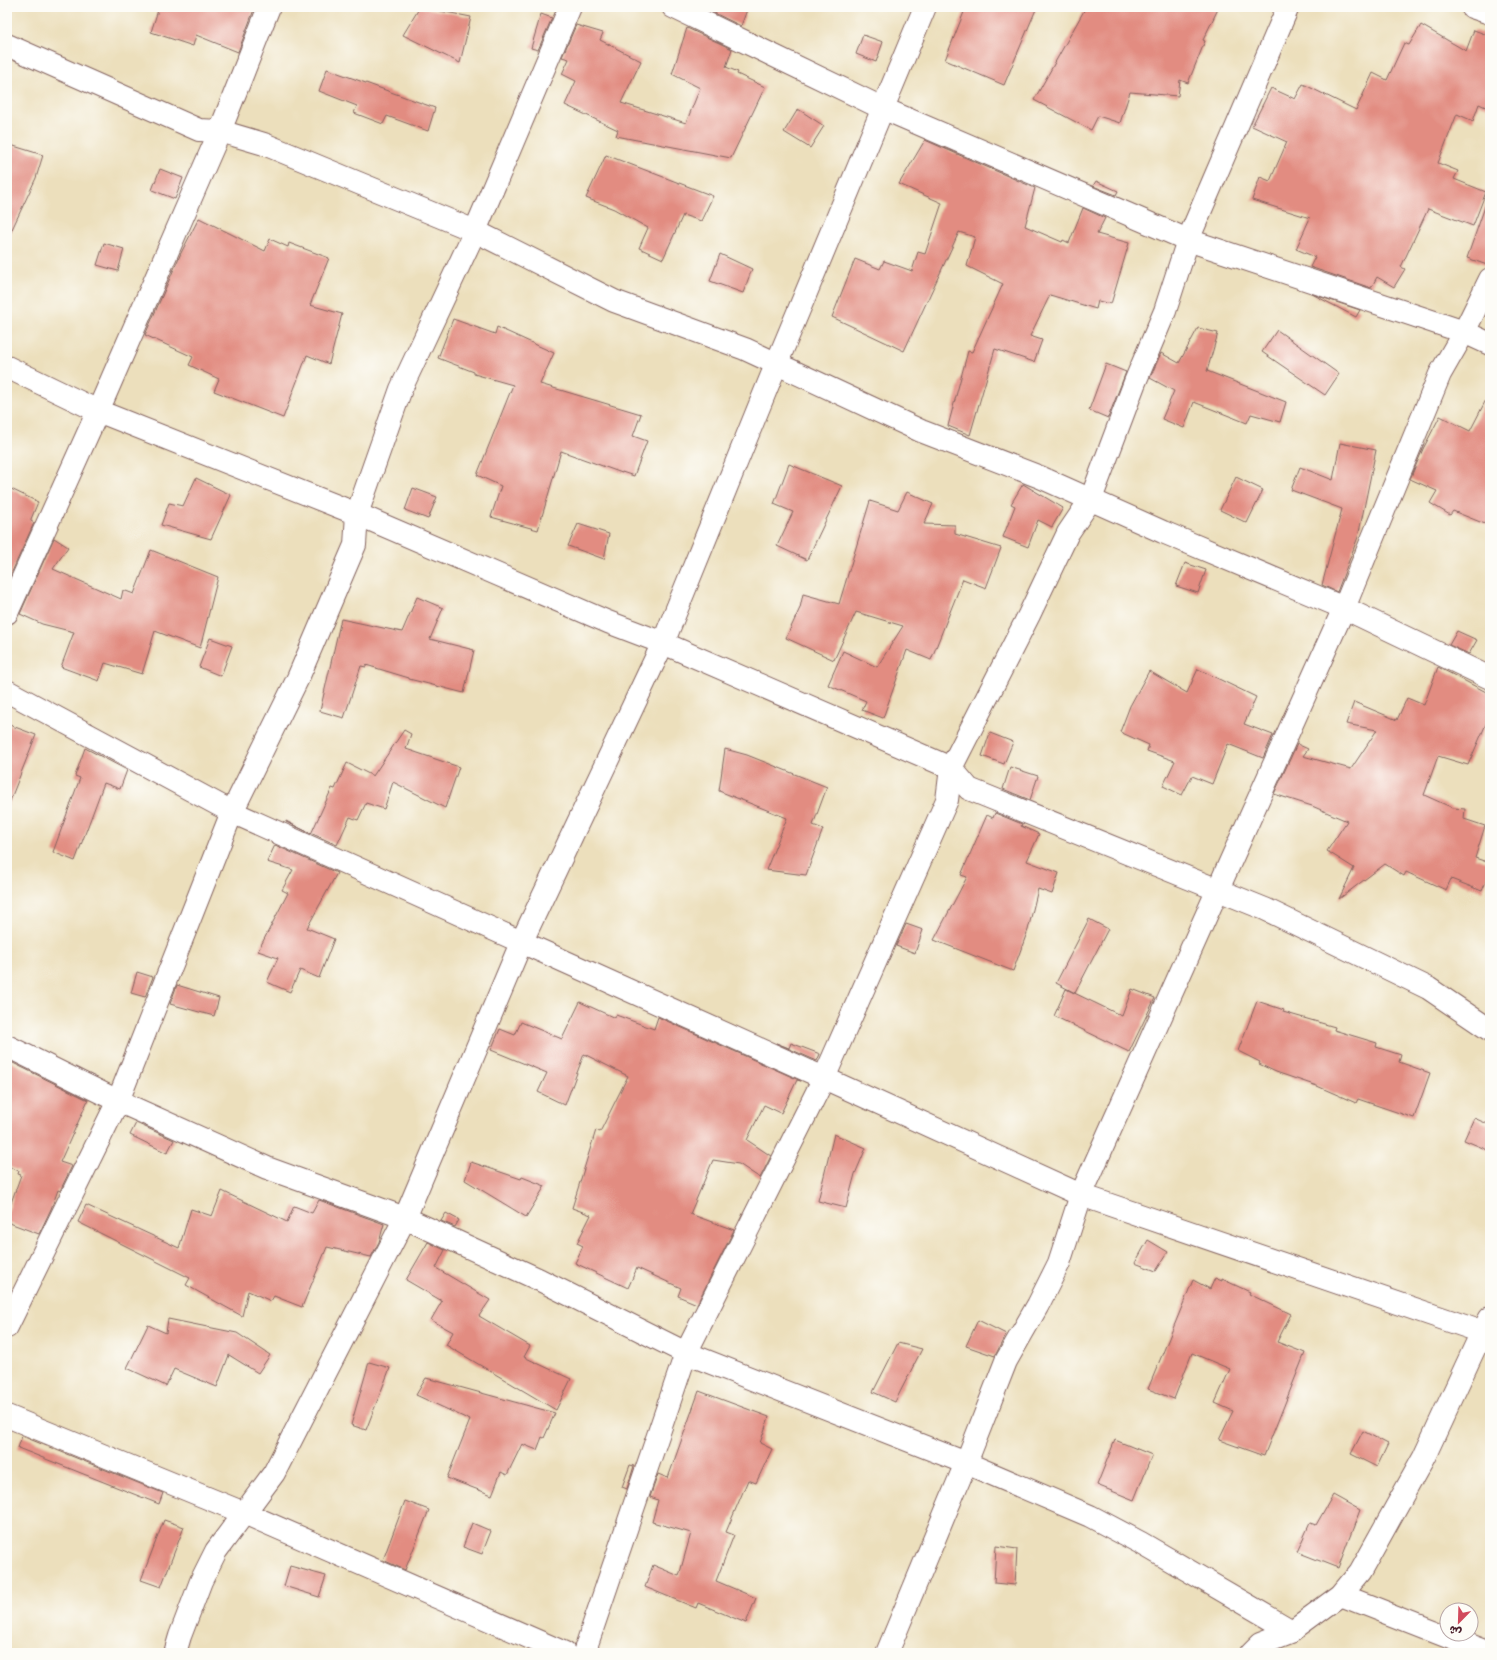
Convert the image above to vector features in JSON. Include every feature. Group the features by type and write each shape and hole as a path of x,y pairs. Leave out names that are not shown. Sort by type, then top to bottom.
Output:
{"street":[{"path":"7,613 98,411 220,132 269,7"},
{"path":"7,1327 118,1102 232,812 298,678 355,545 357,514 400,389 475,231 570,7"},
{"path":"673,7 882,108 1188,240 1464,332 1490,344"},
{"path":"175,1653 201,1581 216,1551 274,1473 405,1218 521,943 663,643 776,365 925,7"},
{"path":"584,1653 686,1353 824,1078 947,800 951,768 1029,615 1068,533 1091,499 1135,382 1164,311 1188,240 1288,7"},
{"path":"1472,7 1490,13"},
{"path":"7,45 199,130 220,132 264,144 475,231 614,301 745,349 776,365 921,431 1040,477 1170,535 1344,608 1490,678"},
{"path":"887,1653 966,1463 1006,1361 1038,1305 1059,1263 1082,1195 1344,608 1440,374 1464,332 1490,278"},
{"path":"7,367 98,411 357,514 608,622 663,643 951,768 969,789 1265,909 1428,988 1490,1030"},
{"path":"7,691 232,812 1082,1195 1486,1325 1424,1457 1360,1572 1341,1595 1292,1631 1261,1643 1250,1653"},
{"path":"7,1046 118,1102 267,1168 405,1218 540,1280 686,1353 966,1463 1090,1516 1141,1543 1292,1631"},
{"path":"7,1416 244,1513 565,1653"},
{"path":"1341,1595 1489,1653"}],"building":[{"path":"159,7 255,7 238,52 196,35 193,46 151,32"},
{"path":"420,7 471,17 460,63 403,35"},
{"path":"702,7 748,7 741,26"},
{"path":"966,7 1037,7 1004,85 945,60"},
{"path":"1086,7 1219,7 1203,40 1205,41 1188,83 1180,80 1178,96 1130,92 1120,123 1098,116 1091,130 1034,100"},
{"path":"541,14 552,18 538,50 531,48"},
{"path":"576,25 603,33 600,40 641,61 621,103 686,123 700,88 672,74 687,28 732,49 726,67 738,72 737,74 765,87 731,158 616,136 618,130 565,105 576,81 562,74 569,59 562,57"},
{"path":"1421,25 1466,51 1474,30 1490,36 1490,109 1479,104 1473,121 1457,114 1438,163 1458,171 1454,179 1486,192 1473,226 1428,209 1401,267 1405,269 1394,287 1377,277 1371,288 1310,267 1315,257 1296,249 1310,218 1252,200 1260,177 1270,181 1287,142 1252,126 1271,88 1295,99 1303,84 1356,110 1373,73 1387,80 1404,43 1409,45"},
{"path":"863,35 883,42 876,62 856,54"},
{"path":"327,69 435,108 428,131 387,116 383,124 354,113 357,106 319,91"},
{"path":"798,109 824,126 810,148 784,132"},
{"path":"925,140 1035,188 1025,226 1062,242 1063,240 1069,243 1083,208 1105,218 1097,234 1129,243 1111,304 1098,301 1096,309 1050,295 1030,336 1042,340 1034,362 995,349 970,435 948,426 968,351 972,352 1003,284 967,266 975,237 959,232 904,351 832,317 855,259 880,269 884,261 912,271 918,252 925,254 942,203 899,184"},
{"path":"7,144 43,155 36,178 7,240"},
{"path":"606,155 713,196 701,221 683,215 663,259 639,248 648,228 614,209 586,198"},
{"path":"160,169 183,178 175,199 152,190"},
{"path":"1096,181 1118,191 1116,195 1093,186"},
{"path":"1487,201 1490,202 1490,266 1467,258"},
{"path":"199,218 265,251 270,239 288,247 289,243 329,258 310,305 342,314 329,364 307,355 283,418 214,391 219,379 189,365 193,357 145,335 181,253"},
{"path":"104,243 124,249 118,271 97,265"},
{"path":"720,254 752,269 743,293 710,281"},
{"path":"1312,294 1360,310 1356,317"},
{"path":"453,319 495,334 497,327 554,353 540,384 641,414 633,436 647,441 634,476 561,451 538,530 491,517 501,486 477,475 513,385 474,374 474,372 438,358"},
{"path":"1198,328 1218,333 1207,371 1286,402 1280,422 1251,414 1247,423 1194,402 1184,428 1162,419 1174,391 1150,378 1161,353 1179,363"},
{"path":"1277,330 1339,374 1325,395 1262,352"},
{"path":"1106,364 1126,372 1108,418 1089,410"},
{"path":"1490,392 1490,526 1453,511 1450,515 1430,503 1437,491 1410,479 1440,416 1470,431"},
{"path":"1340,443 1376,450 1358,537 1337,592 1322,585 1342,509 1291,490 1300,467 1333,480"},
{"path":"789,464 842,486 807,560 777,546 793,512 774,504"},
{"path":"1236,477 1263,490 1247,523 1220,510"},
{"path":"196,478 231,495 211,539 161,525 169,503 183,506"},
{"path":"1023,484 1063,508 1052,527 1038,520 1028,547 1003,537 1015,506 1011,504"},
{"path":"7,487 38,502 31,519 34,523 7,583"},
{"path":"413,488 437,497 428,519 405,510"},
{"path":"907,492 933,504 924,524 955,525 955,534 1001,548 986,588 963,579 931,660 907,650 883,718 862,710 866,701 828,685 843,651 877,667 903,626 856,612 834,660 786,638 800,608 803,594 839,604 870,501 898,510"},
{"path":"578,524 609,534 604,559 568,546"},
{"path":"54,538 68,547 53,569 121,599 123,590 134,594 151,550 218,577 200,648 155,631 142,674 105,663 99,681 61,667 74,632 42,624 20,614"},
{"path":"1185,563 1206,570 1198,593 1176,586"},
{"path":"417,597 443,608 430,639 474,650 464,693 409,679 366,665 366,667 361,666 344,718 320,711 341,619 402,632"},
{"path":"1457,631 1477,640 1469,654 1449,645"},
{"path":"210,638 232,646 221,676 199,667"},
{"path":"1438,667 1490,694 1490,715 1468,765 1438,756 1424,795 1453,808 1465,809 1464,819 1485,826 1475,858 1490,863 1490,872 1482,891 1451,879 1446,890 1406,872 1404,876 1385,864 1339,899 1354,868 1327,851 1347,821 1312,806 1274,794 1297,744 1308,749 1303,756 1351,769 1377,730 1346,724 1354,702 1397,720 1407,698 1424,705"},
{"path":"1198,669 1256,697 1244,724 1273,735 1263,758 1228,744 1212,784 1192,776 1182,795 1163,786 1175,761 1147,751 1149,745 1120,732 1130,706 1149,671 1187,693"},
{"path":"7,724 36,735 8,806 7,806"},
{"path":"404,730 411,734 406,749 459,767 445,808 393,782 384,809 366,803 358,820 350,817 337,845 311,833 332,788 335,789 347,763 373,776"},
{"path":"990,733 1013,742 1004,764 982,756"},
{"path":"85,748 127,770 120,789 104,783 75,861 53,852 80,778 75,776"},
{"path":"725,749 747,755 827,787 813,825 823,829 806,875 766,870 787,818 719,791"},
{"path":"1010,767 1038,776 1030,800 1003,789"},
{"path":"995,813 1022,824 1021,826 1039,834 1027,861 1059,873 1052,894 1038,889 1028,930 1013,971 934,940 967,877 961,875 987,815 993,818"},
{"path":"275,845 337,873 307,928 334,939 319,978 300,970 290,992 267,982 278,958 258,951 288,893 282,890 293,870 267,862"},
{"path":"1089,919 1108,929 1075,993 1056,983"},
{"path":"906,924 923,930 915,953 896,946"},
{"path":"137,972 153,977 145,997 131,993"},
{"path":"177,985 219,998 214,1016 170,1004"},
{"path":"1066,989 1122,1016 1132,989 1155,998 1129,1052 1054,1016"},
{"path":"1257,1001 1284,1010 1283,1012 1335,1027 1334,1030 1377,1043 1376,1047 1401,1055 1399,1062 1430,1073 1414,1118 1358,1099 1356,1103 1317,1086 1276,1072 1259,1064 1260,1062 1238,1051"},
{"path":"580,1002 615,1018 616,1015 654,1029 658,1017 801,1081 797,1080 781,1113 764,1105 747,1140 771,1156 760,1178 739,1164 713,1160 690,1214 734,1230 697,1304 678,1296 681,1288 637,1268 628,1288 575,1263 583,1246 577,1243 591,1215 572,1208 596,1130 600,1132 628,1076 584,1054 565,1105 538,1092 547,1073 491,1050 500,1029 515,1035 521,1022 562,1039"},
{"path":"776,1043 789,1048 791,1043 820,1054 817,1061"},
{"path":"7,1060 88,1100 60,1162 72,1166 60,1191 58,1190 39,1234 7,1222 7,1214 21,1175 18,1174 19,1171 7,1166"},
{"path":"1474,1118 1490,1125 1490,1151 1464,1140"},
{"path":"136,1123 174,1140 167,1153 130,1135"},
{"path":"834,1134 866,1148 855,1174 846,1208 818,1201"},
{"path":"471,1162 521,1179 522,1177 545,1186 526,1217 465,1180"},
{"path":"222,1191 287,1222 294,1206 312,1213 319,1200 384,1224 379,1242 371,1257 327,1247 302,1307 274,1296 271,1301 248,1291 242,1316 186,1285 190,1278 78,1222 86,1205 179,1248 191,1209 212,1216"},
{"path":"446,1213 459,1220 455,1227 441,1221"},
{"path":"1148,1240 1168,1252 1156,1271 1135,1263"},
{"path":"428,1242 445,1250 436,1268 490,1300 479,1316 530,1346 524,1357 571,1379 556,1410 446,1345 453,1332 431,1320 442,1301 406,1280"},
{"path":"1215,1278 1222,1281 1222,1279 1250,1292 1249,1294 1291,1314 1277,1342 1305,1353 1264,1456 1219,1440 1233,1411 1215,1403 1230,1369 1192,1353 1174,1399 1148,1389 1193,1280 1210,1289"},
{"path":"168,1319 237,1333 270,1355 258,1373 229,1355 217,1387 174,1369 166,1386 127,1368 148,1325 166,1333"},
{"path":"978,1320 1006,1334 995,1356 966,1346"},
{"path":"898,1343 922,1349 895,1402 873,1392"},
{"path":"369,1362 390,1368 366,1430 351,1425"},
{"path":"426,1378 555,1413 537,1450 522,1444 507,1475 501,1472 492,1495 447,1478 470,1420 416,1395"},
{"path":"699,1391 769,1417 760,1443 772,1449 756,1483 748,1480 726,1532 734,1535 716,1581 756,1598 746,1623 698,1603 696,1608 645,1587 653,1565 679,1576 691,1533 652,1522 658,1500 650,1497 658,1474 668,1478"},
{"path":"1363,1431 1388,1444 1377,1467 1351,1454"},
{"path":"22,1436 163,1493 159,1504 18,1448"},
{"path":"1115,1440 1152,1455 1134,1500 1097,1485"},
{"path":"630,1465 634,1466 627,1489 622,1487"},
{"path":"1333,1495 1360,1510 1338,1568 1297,1552 1310,1523 1316,1525"},
{"path":"405,1501 429,1510 405,1570 383,1560"},
{"path":"164,1520 184,1527 161,1587 141,1580"},
{"path":"472,1523 491,1531 482,1554 463,1547"},
{"path":"996,1546 1017,1549 1015,1585 994,1583"},
{"path":"290,1566 326,1576 319,1597 284,1586"}]}
